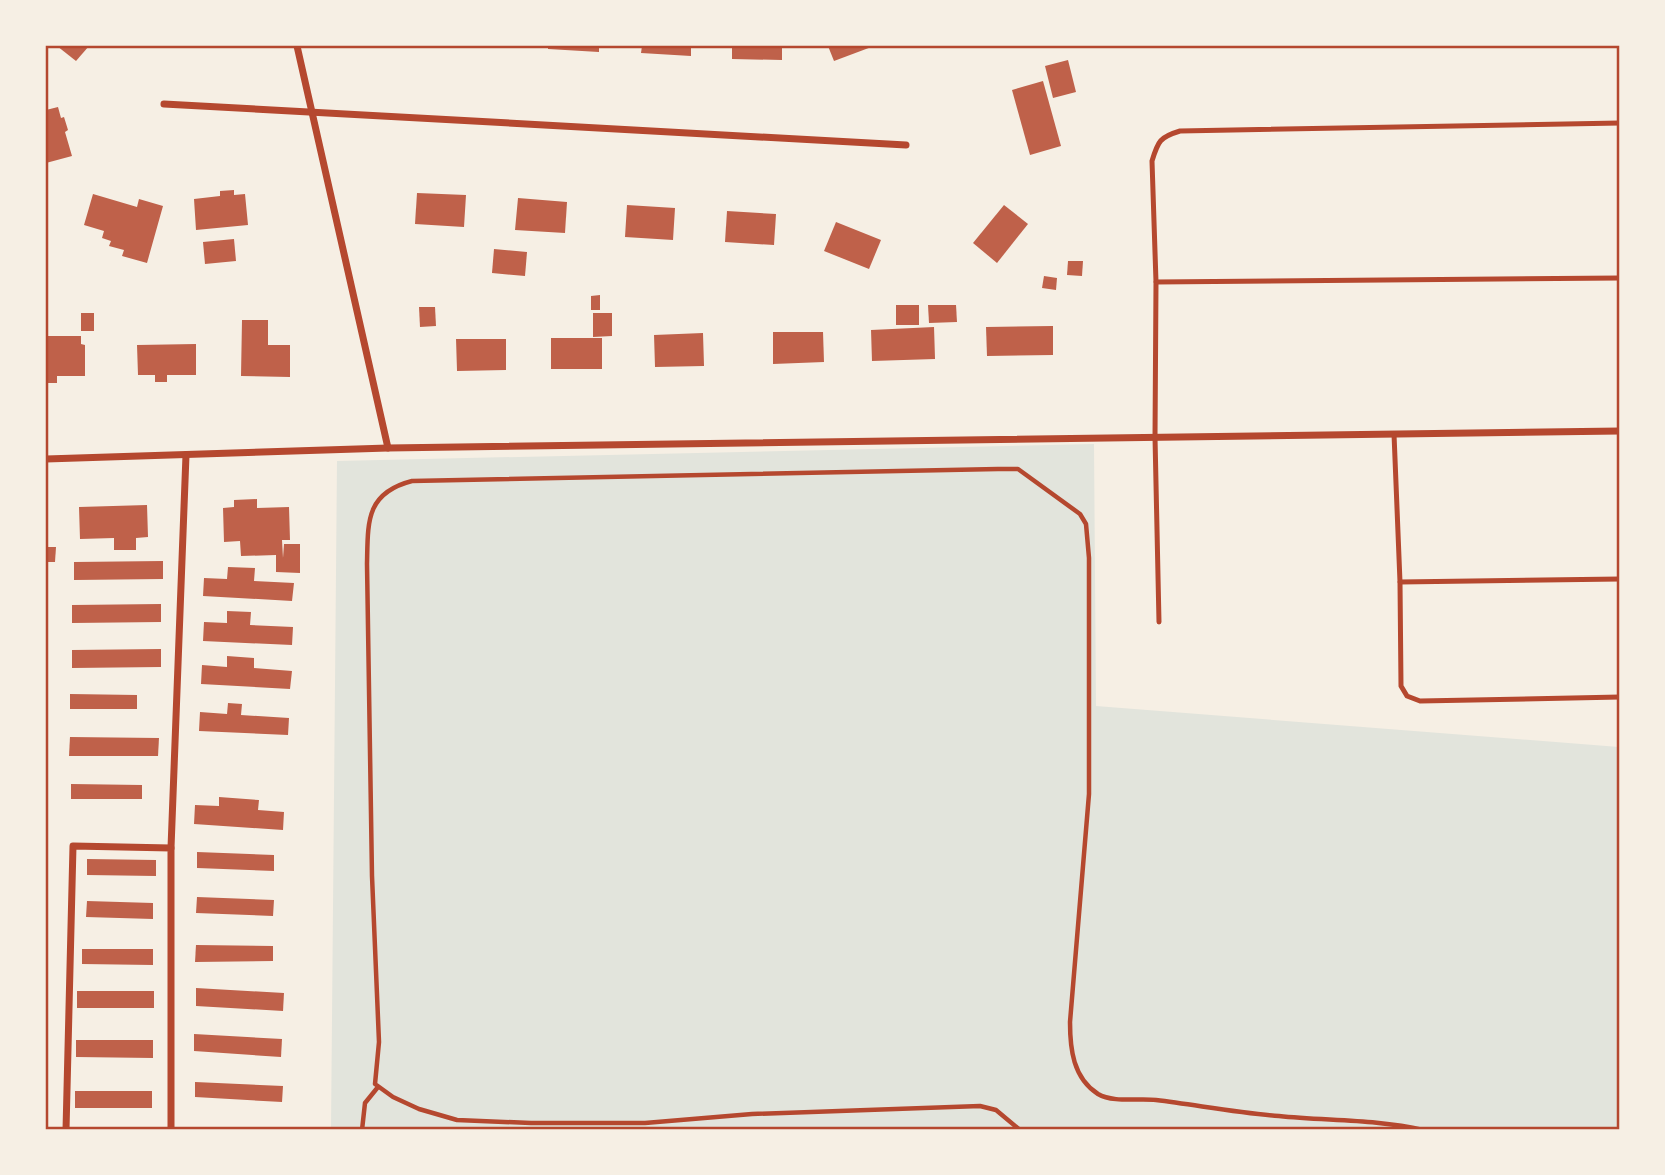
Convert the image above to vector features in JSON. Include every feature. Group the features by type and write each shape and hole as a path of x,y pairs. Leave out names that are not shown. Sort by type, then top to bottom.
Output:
{"street":[{"path":"297,46 388,448"},
{"path":"164,104 906,145"},
{"path":"46,459 388,448 1619,431"},
{"path":"171,1129 171,848 186,455"},
{"path":"66,1129 73,846 171,848"}],"lane":[{"path":"1159,622 1155,437 1156,282 1152,161 1158,142 1169,134 1180,131 1619,123"},
{"path":"1156,282 1619,278"},
{"path":"1394,434 1401,582 1401,686 1407,696 1420,701 1619,697"},
{"path":"1401,582 1619,579"}],"path":[{"path":"1020,1129 996,1110 980,1106 752,1114 645,1123 457,1120 419,1109 393,1097 375,1084 378,1029 367,564 368,524 377,500 386,492 412,481 1018,469 1062,499 1080,514 1086,524 1089,558 1089,794 1070,1022 1070,1048 1073,1062 1081,1076 1099,1095 1113,1098 1423,1129"},
{"path":"362,1129 365,1103 379,1087"}],"shaded area":[{"path":"1094,444 1096,706 1619,747 1619,1129 331,1130 337,461"}],"building":[{"path":"57,46 89,46 76,61"},
{"path":"548,46 599,46 599,52 548,49"},
{"path":"642,46 691,46 691,56 641,53"},
{"path":"732,46 782,46 782,60 732,59"},
{"path":"828,46 874,46 834,61"},
{"path":"1068,60 1076,92 1053,98 1045,66"},
{"path":"1043,81 1061,146 1030,155 1012,90"},
{"path":"58,107 68,130 65,132 72,156 46,163 46,110"},
{"path":"234,190 234,195 245,194 248,225 196,230 194,199 220,196 220,191"},
{"path":"417,193 466,195 464,227 415,224"},
{"path":"93,194 137,207 139,199 163,206 147,263 122,256 124,250 109,246 111,241 102,238 104,231 84,225"},
{"path":"518,198 567,202 565,233 515,230"},
{"path":"627,205 675,208 673,240 625,237"},
{"path":"1004,205 1028,224 997,263 973,243"},
{"path":"727,211 776,214 774,245 725,242"},
{"path":"836,222 881,240 869,269 824,251"},
{"path":"234,239 236,261 205,264 203,242"},
{"path":"494,249 527,252 525,276 492,273"},
{"path":"1068,261 1083,261 1082,276 1067,275"},
{"path":"1044,276 1057,278 1056,290 1042,288"},
{"path":"600,295 600,310 591,310 591,296"},
{"path":"896,305 919,305 919,325 896,325"},
{"path":"928,305 956,305 957,322 929,323"},
{"path":"419,307 435,307 436,326 420,327"},
{"path":"81,313 94,313 94,331 81,331"},
{"path":"593,313 612,313 612,336 593,337"},
{"path":"242,320 268,320 268,345 290,345 290,377 241,376"},
{"path":"1053,326 1053,355 987,356 986,327"},
{"path":"934,327 935,359 872,361 871,330"},
{"path":"773,332 823,332 824,362 773,364"},
{"path":"703,333 704,366 655,367 654,335"},
{"path":"46,336 81,336 81,344 85,345 85,376 57,376 57,383 46,383"},
{"path":"551,338 602,338 602,369 551,369"},
{"path":"456,339 506,339 506,370 457,371"},
{"path":"196,344 196,375 167,375 167,382 155,382 155,375 138,375 137,345"},
{"path":"257,499 257,508 289,507 290,540 282,540 283,558 284,544 300,544 300,573 276,572 276,555 241,556 240,541 224,542 223,508 234,507 234,500"},
{"path":"147,505 148,537 136,538 136,550 114,550 114,538 80,539 79,507"},
{"path":"46,547 56,547 55,562 46,562"},
{"path":"163,561 163,579 74,580 74,562"},
{"path":"228,567 255,568 254,581 294,583 292,601 203,596 204,578 227,579"},
{"path":"161,604 161,622 72,623 72,605"},
{"path":"227,611 251,612 250,625 293,627 292,645 203,641 204,622 227,623"},
{"path":"161,649 161,667 72,668 72,650"},
{"path":"227,656 254,658 254,668 292,671 290,689 201,684 202,665 227,667"},
{"path":"70,694 137,695 137,709 70,709"},
{"path":"228,703 242,704 241,715 289,718 288,735 199,731 200,712 227,714"},
{"path":"70,737 159,738 158,756 69,756"},
{"path":"71,784 142,785 142,799 71,799"},
{"path":"219,797 259,800 258,810 284,812 283,830 194,824 195,805 219,806"},
{"path":"197,852 274,855 274,871 197,868"},
{"path":"87,859 156,860 156,876 87,875"},
{"path":"197,897 274,900 273,916 196,913"},
{"path":"87,901 153,903 153,919 86,917"},
{"path":"196,945 273,946 273,961 195,962"},
{"path":"82,949 153,949 153,965 82,964"},
{"path":"196,988 284,993 283,1011 196,1006"},
{"path":"77,991 154,991 154,1008 77,1008"},
{"path":"194,1034 282,1039 281,1057 194,1051"},
{"path":"76,1040 153,1040 153,1058 76,1057"},
{"path":"195,1082 283,1086 282,1102 195,1097"},
{"path":"75,1091 152,1091 152,1108 75,1108"}]}
